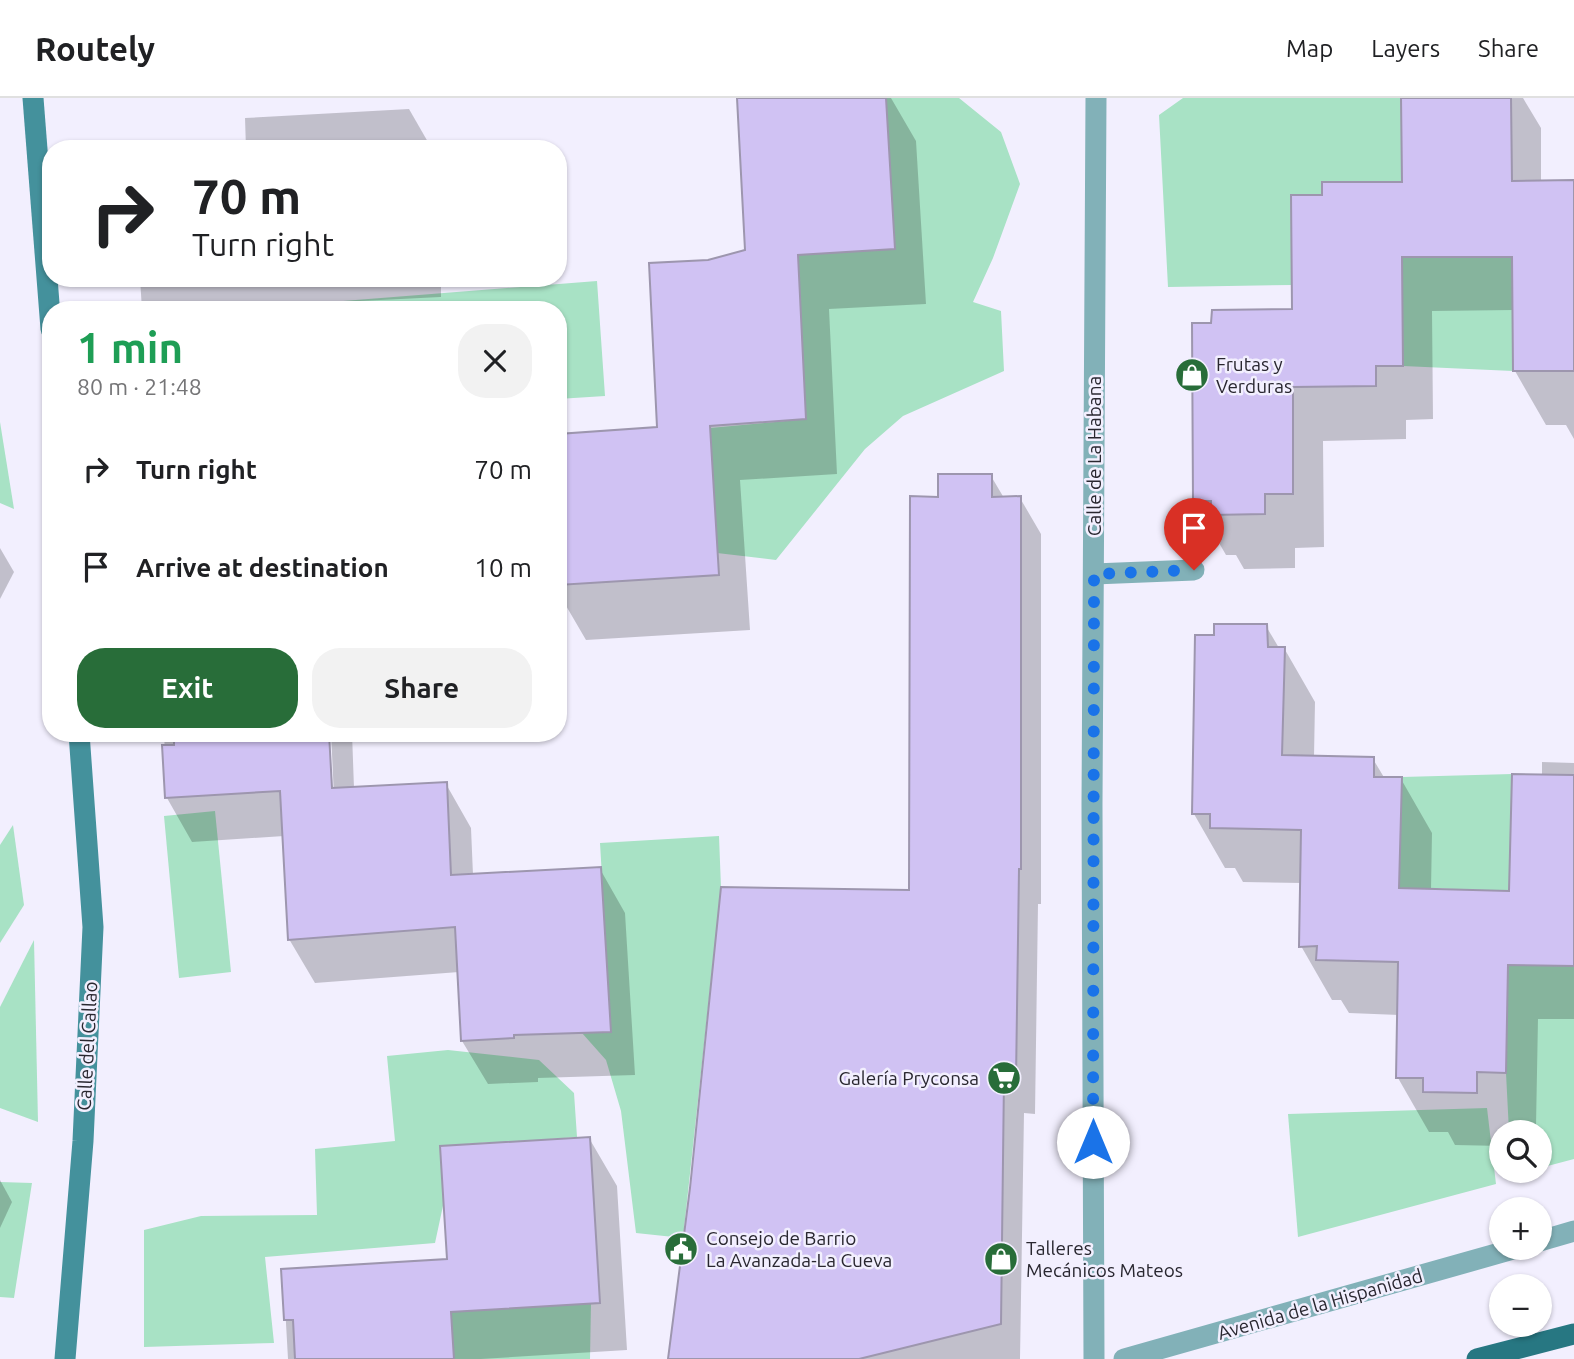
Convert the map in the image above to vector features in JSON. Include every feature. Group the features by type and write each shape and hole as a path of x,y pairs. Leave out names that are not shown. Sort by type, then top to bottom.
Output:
{"main road":[{"path":"1477,1359 1574,1334"}],"street":[{"path":"33,98 42,214"},
{"name":"Calle de La Habana","path":"1094,1359 1092,805 1096,98"},
{"path":"1094,574 1194,570"},
{"name":"Calle del Callao","path":"65,1359 83,1142 93,927 80,742"},
{"path":"1552,1237 1574,1231"},
{"name":"Avenida de la Hispanidad","path":"1124,1359 1489,1256"}],"green space":[{"path":"886,98 959,98 1001,132 1020,184 993,258 973,302 1001,311 1004,371 903,416 865,449 776,560 717,553 710,428 806,419 798,254 895,249"},
{"path":"1183,98 1401,98 1402,201 1374,182 1322,182 1322,195 1292,285 1168,287 1159,115"},
{"path":"1512,235 1513,371 1403,366 1402,244"},
{"path":"597,281 605,396 567,398 567,301 343,301 521,287 567,287 567,283"},
{"path":"0,422 14,509 0,503"},
{"path":"1512,774 1509,910 1479,890 1427,888 1399,900 1402,777"},
{"path":"215,811 231,972 179,978 164,816"},
{"path":"13,825 24,905 0,943 0,845"},
{"path":"719,836 721,888 683,1238 636,1233 621,1111 606,1060 582,1033 611,1031 600,843"},
{"path":"34,940 38,1122 0,1108 0,1007"},
{"path":"1508,951 1536,966 1574,966 1574,1159 1552,1165 1552,1120 1508,1120 1506,1073"},
{"path":"448,1050 539,1060 574,1093 577,1137 538,1140 494,1151 493,1142 440,1146 444,1201 435,1243 265,1257 274,1343 144,1347 144,1230 201,1216 317,1215 315,1149 395,1141 387,1056"},
{"path":"1487,1108 1489,1183 1496,1184 1298,1237 1288,1114"},
{"path":"0,1182 32,1183 14,1298 0,1297"},
{"path":"591,1303 590,1359 454,1359 451,1312"}],"building":[{"path":"737,98 886,98 895,249 798,255 806,419 710,426 719,575 567,584 567,433 657,427 649,263 708,260 745,250"},
{"path":"1401,98 1511,98 1512,181 1574,180 1574,371 1513,371 1512,257 1402,257 1403,366 1376,366 1376,386 1293,387 1293,494 1265,494 1265,514 1211,515 1211,501 1193,501 1192,323 1211,323 1212,310 1292,309 1291,195 1322,195 1322,182 1402,182"},
{"path":"938,474 992,474 992,497 1021,496 1021,869 1016,1079 1004,1078 1001,1324 859,1359 668,1359 690,1188 721,887 909,890 910,496 938,497"},
{"path":"1214,624 1267,624 1268,647 1285,647 1282,755 1374,757 1374,777 1402,777 1399,888 1509,891 1512,774 1574,775 1574,966 1508,965 1506,1073 1477,1072 1477,1093 1423,1092 1423,1078 1396,1078 1398,962 1316,960 1317,946 1299,947 1301,830 1210,828 1210,814 1192,814 1195,635 1214,635"},
{"path":"174,742 329,742 332,788 447,782 451,875 601,867 611,1032 514,1035 514,1038 461,1041 455,927 288,940 280,791 165,798 162,745 174,745"},
{"path":"590,1137 600,1303 451,1312 454,1359 295,1359 293,1320 284,1320 281,1269 447,1259 440,1146"}],"place":[{"name":"Frutas y Verduras","path":"1192,375"},
{"name":"Galería Pryconsa","path":"1004,1078"},
{"name":"Consejo de Barrio La Avanzada-La Cueva","path":"681,1249"},
{"name":"Talleres Mecánicos Mateos","path":"1001,1259"}],"route":[{"path":"1093,1142 1094,574 1194,570"}]}
